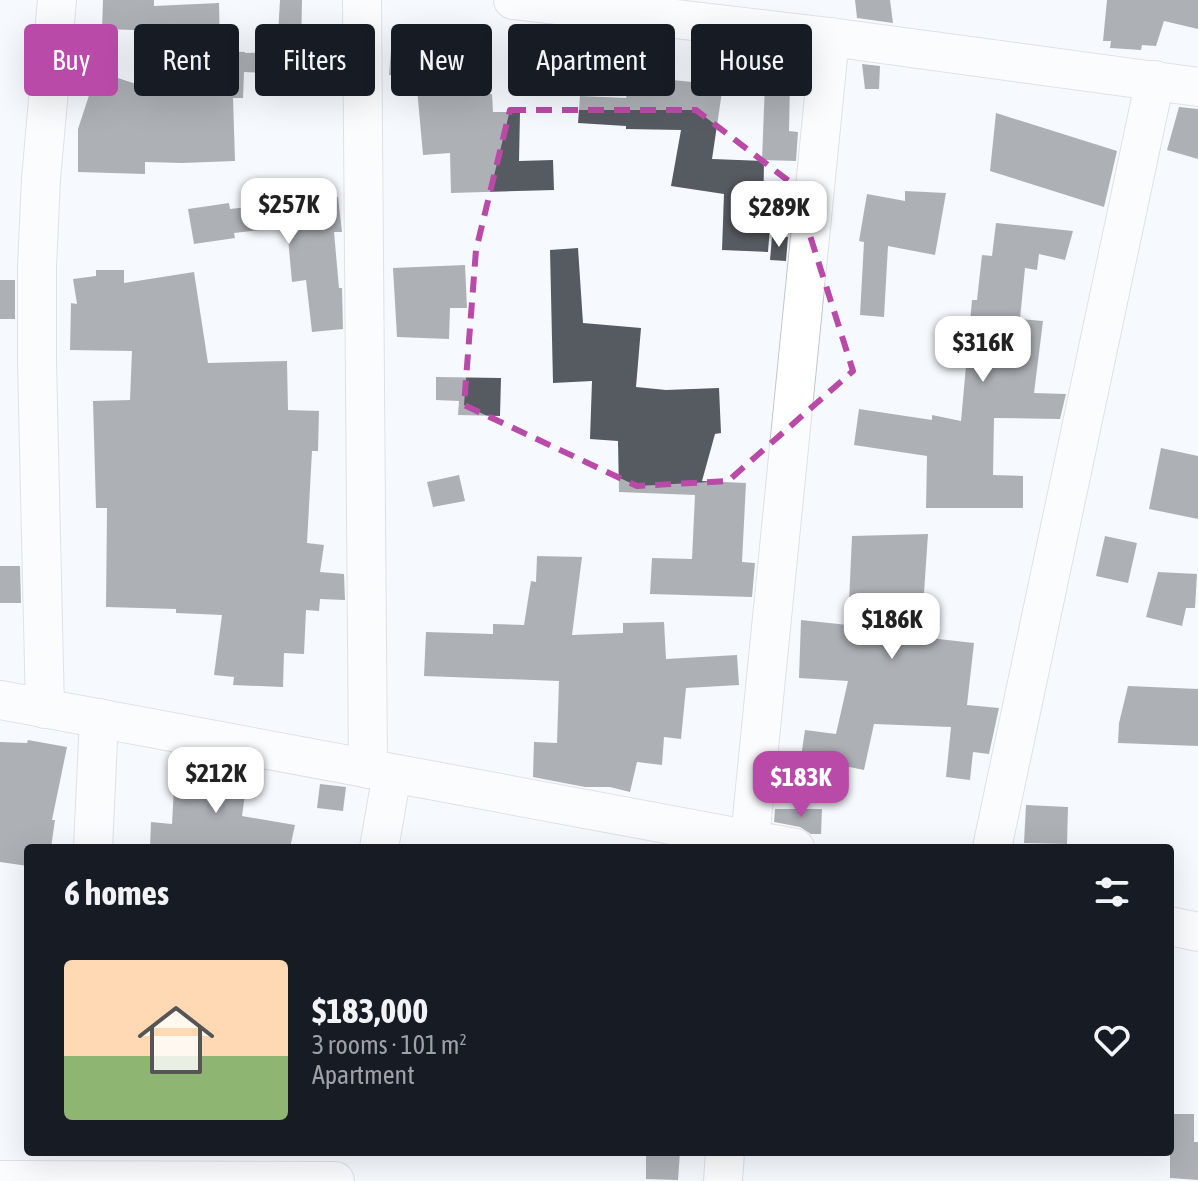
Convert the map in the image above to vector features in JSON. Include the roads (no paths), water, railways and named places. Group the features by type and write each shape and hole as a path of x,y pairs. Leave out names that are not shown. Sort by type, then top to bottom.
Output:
{"street":[{"path":"45,709 37,267 41,179 57,0"},
{"path":"362,0 380,771 379,844"},
{"path":"513,0 830,37 1198,87"},
{"path":"0,700 750,843 830,37"},
{"path":"993,844 1155,80"},
{"path":"93,844 99,718"},
{"path":"1174,927 1198,932"},
{"path":"318,1180 322,1156"},
{"path":"723,1181 725,1156"},
{"path":"0,1180 77,1171 335,1181"}]}
